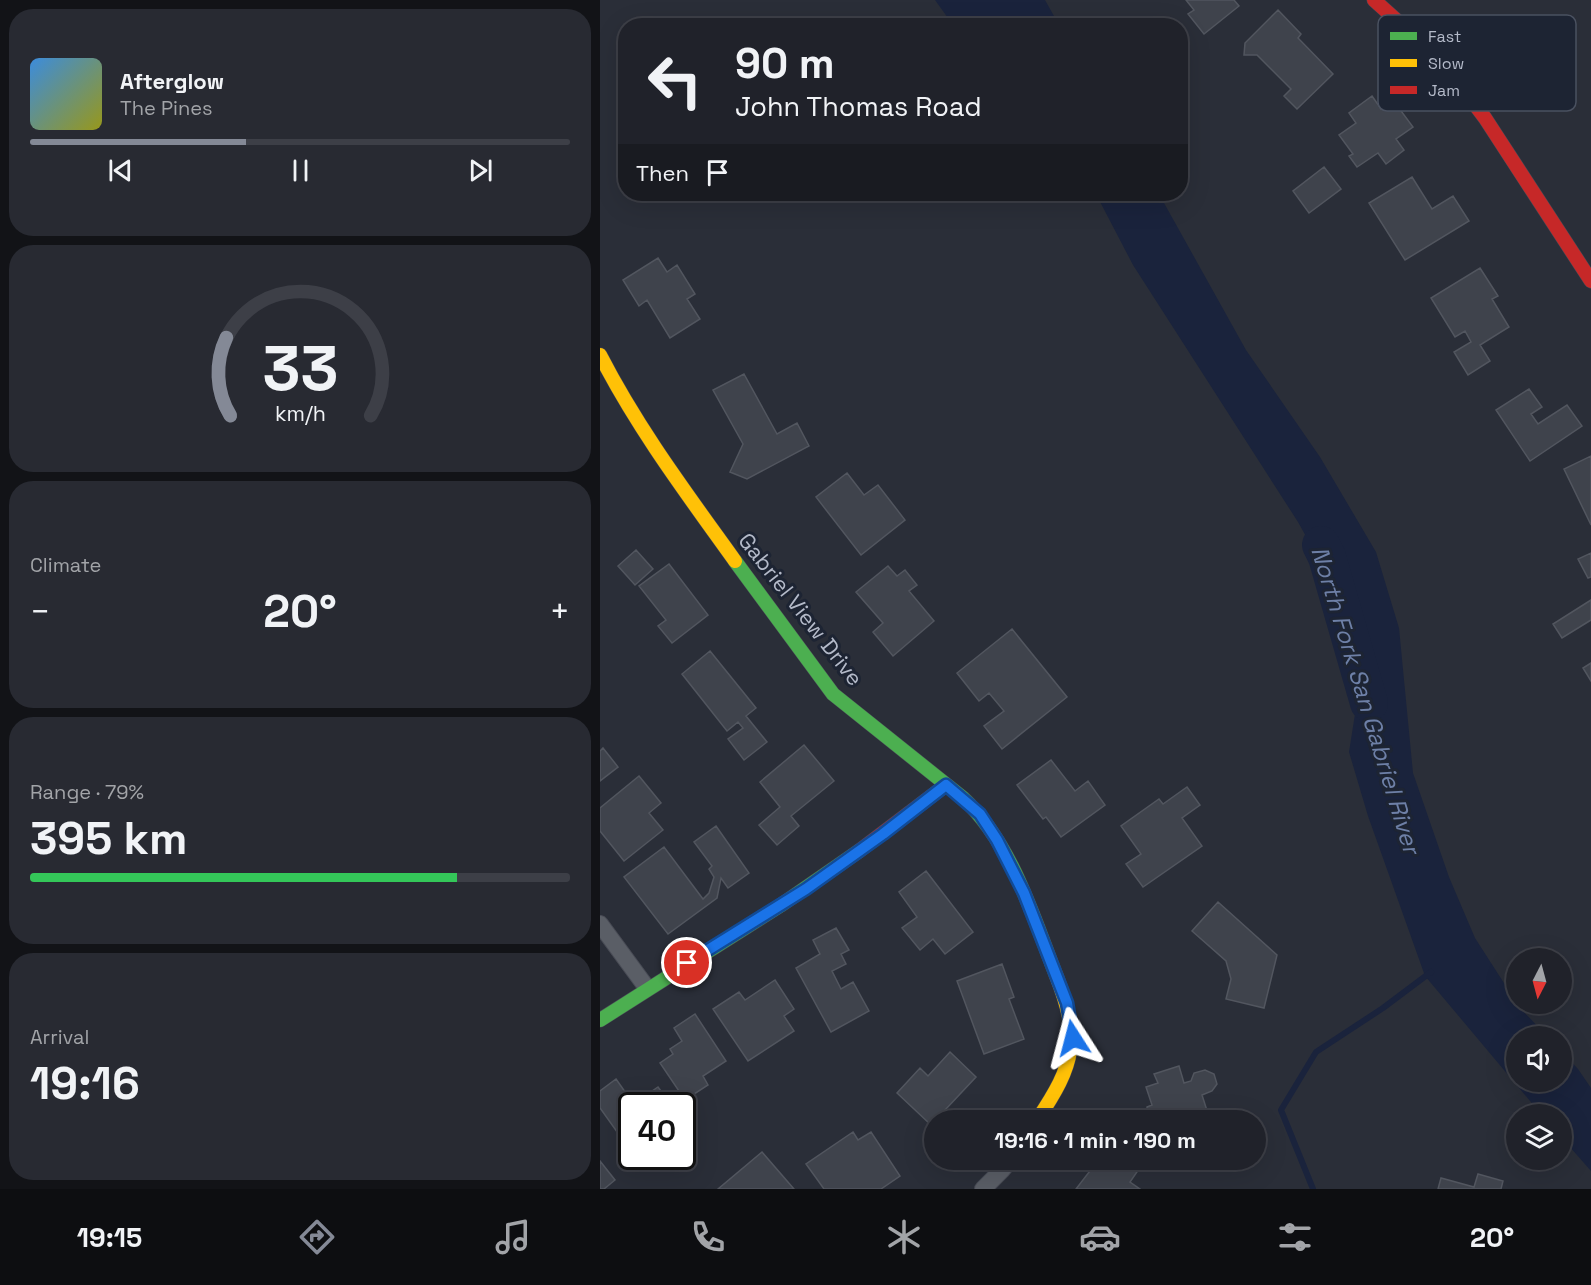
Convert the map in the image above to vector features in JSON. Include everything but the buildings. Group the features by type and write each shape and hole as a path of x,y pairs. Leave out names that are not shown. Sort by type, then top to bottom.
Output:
{"street":[{"path":"1374,0 1391,15"},
{"path":"1480,111 1591,281"},
{"name":"Gabriel View Drive","path":"600,355 618,390 663,462 833,694 980,814 997,840 1024,893 1067,1003 1073,1038 1067,1072 1059,1089 1044,1110"},
{"path":"600,1020 806,889 946,785"},
{"path":"600,924 647,988"},
{"path":"983,1189 1002,1170"}],"water":[{"path":"935,0 1045,0 1055,18 948,18"},
{"path":"1100,201 1163,201 1246,350 1320,457 1376,552 1399,628 1413,773 1449,877 1475,938 1506,986 1506,1014 1526,1014 1537,1026 1506,1026 1506,1072 1425,976 1368,816 1349,752 1358,695 1353,621 1298,522 1133,265"},
{"path":"1572,1063 1578,1069 1591,1088 1591,1171 1572,1149 1572,1104 1533,1104 1523,1092 1572,1092"}],"waterway":[{"name":"North Fork San Gabriel River","path":"1321,545 1327,557 1369,703"},
{"path":"1313,1189 1281,1110 1316,1052 1383,1008 1431,972"}],"traffic: fast":[{"path":"735,561 833,694 963,798 980,816 995,836 1019,881 1056,975"},
{"path":"600,1020 781,905 859,851"}],"traffic: slow":[{"path":"600,355 647,435 735,561"},
{"path":"1044,1110 1060,1083 1070,1050 1069,1017 1056,975"}],"traffic: jam":[{"path":"1374,0 1391,15"},
{"path":"1480,111 1591,281"},
{"path":"859,851 946,785"}],"route":[{"path":"687,963 806,889 946,785 980,814 997,840 1024,893 1067,1003 1073,1038"}]}
